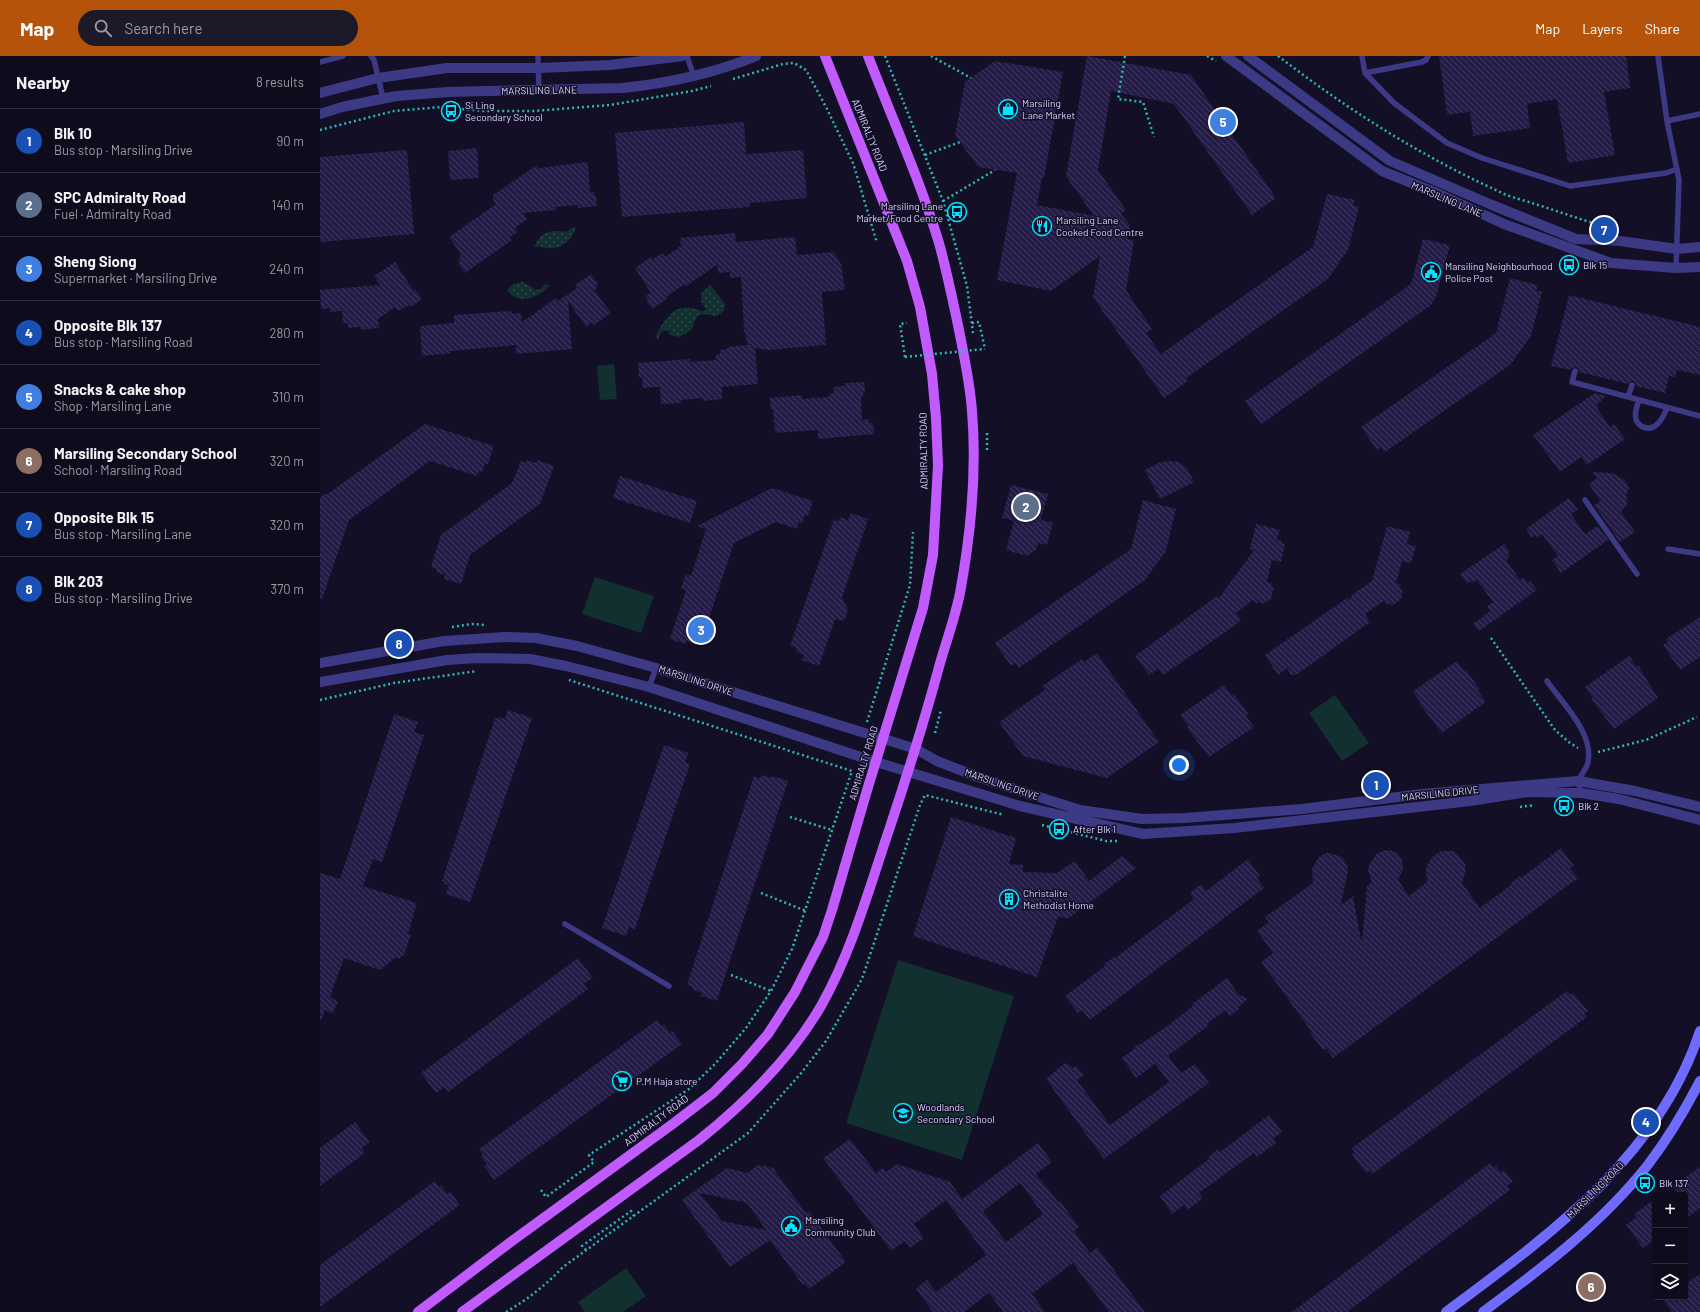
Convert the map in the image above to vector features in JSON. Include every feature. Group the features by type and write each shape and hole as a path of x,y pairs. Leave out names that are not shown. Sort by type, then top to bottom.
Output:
{"main road":[{"name":"ADMIRALTY ROAD","path":"418,1312 512,1240 674,1123 712,1093 742,1064 768,1034 795,992 823,936 832,910 923,608 933,555 938,465 932,374 920,306 907,261 825,56"},
{"path":"462,1312 699,1140 725,1119 771,1073 797,1041 820,1007 843,961 909,771 959,597 966,558 974,455 972,409 967,368 939,243 924,198 868,56"}],"street":[{"path":"320,93 378,78 447,68 538,68 623,64 683,56"},
{"name":"MARSILING LANE","path":"320,114 383,98 448,92 622,88 694,77 729,67 756,56"},
{"name":"MARSILING LANE","path":"1226,56 1382,171 1439,194 1504,224 1611,263 1676,268 1700,267"},
{"name":"MARSILING LANE","path":"1248,56 1390,161 1492,205 1576,239 1620,241 1677,249 1700,247"},
{"name":"MARSILING DRIVE","path":"320,663 444,640 504,637 536,638 577,646 656,668 916,749 938,761 965,772 1080,810 1142,819 1186,818 1302,809 1422,794 1578,781 1635,791 1700,807"},
{"name":"MARSILING DRIVE","path":"320,682 447,660 510,658 530,659 566,666 649,687 876,762 1020,806 1143,834 1234,828 1470,801 1528,792 1581,793 1620,799 1700,820"},
{"name":"MARSILING ROAD","path":"1446,1312 1538,1243 1610,1178 1656,1120 1675,1089 1692,1053 1700,1031"},
{"name":"MARSILING ROAD","path":"1483,1312 1528,1279 1579,1237 1622,1194 1647,1166 1671,1131 1700,1081"}],"lane":[{"path":"320,62 343,56"},
{"path":"371,56 374,60 383,98"},
{"path":"538,56 539,90"},
{"path":"687,56 694,77"},
{"path":"1362,56 1365,73 1394,103 1447,143 1482,158 1570,186 1666,173 1677,169"},
{"path":"1365,73 1422,62 1426,60 1428,56"},
{"path":"1658,56 1667,121 1679,180 1676,268"},
{"path":"1667,121 1700,114"},
{"path":"1342,141 1350,131"},
{"path":"1575,372 1572,382 1700,416"},
{"path":"1628,398 1632,385"},
{"path":"1639,400 1636,410 1636,419 1639,424 1646,428 1651,428 1657,425 1663,418 1667,408"},
{"path":"1585,500 1637,574"},
{"path":"1668,549 1700,554"},
{"path":"649,687 656,668"},
{"path":"1547,681 1583,730 1588,744 1588,762 1578,781 1581,793"},
{"path":"565,924 669,986"}],"path":[{"path":"931,56 971,78"},
{"path":"1125,56 1118,99 1143,102 1154,137"},
{"path":"1278,56 1318,87 1378,128 1441,163 1499,192 1588,222 1617,229"},
{"path":"806,70 826,106 853,163 877,243"},
{"path":"925,155 960,142"},
{"path":"943,201 995,170"},
{"path":"907,323 900,324 905,357 985,349 979,322 972,323"},
{"path":"860,720 867,723 910,584 913,532"},
{"path":"320,700 394,683 485,670"},
{"path":"541,1190 546,1197 594,1162 589,1155 689,1089 715,1064 746,1028 771,991 792,949 852,771 562,678"},
{"path":"1517,807 1540,805"},
{"path":"790,817 832,830"},
{"path":"761,893 806,911"},
{"path":"731,975 771,991"},
{"path":"506,1312 522,1303 545,1286 563,1267 586,1250 582,1246 631,1211 634,1216"}],"green space":[{"path":"576,227 569,240 557,248 534,247 540,237 547,232 567,232 571,228"},
{"path":"523,282 536,290 541,289 545,284 550,285 535,297 523,299 517,298 507,290 513,284"},
{"path":"710,285 725,304 724,311 717,316 704,314 698,316 691,330 686,334 678,337 671,335 667,330 662,331 658,339 655,337 663,323 673,312 685,307 702,311 706,310 701,301 702,292"},
{"path":"614,364 617,399 600,400 597,366"},
{"path":"595,577 654,596 641,633 582,614"},
{"path":"1335,695 1369,743 1342,761 1309,713"},
{"path":"898,960 1014,996 962,1160 846,1123"},
{"path":"626,1268 646,1296 623,1312 585,1312 578,1302"}],"building":[{"path":"1087,56 1191,75 1276,198 1252,215 1174,104 1111,91 1098,170 1126,210 1121,214 1130,225 1127,239 1134,240 1126,290 1152,329 1146,333 1161,354 1313,247 1327,194 1355,200 1353,205 1359,207 1348,250 1328,279 1186,378 1188,381 1164,398 1093,297 1100,256 1051,291 997,280 1017,173 978,167 955,135 965,82 995,61 1063,72 1044,178 1042,178 1037,205 1094,216 1066,176"},
{"path":"1439,56 1626,56 1630,88 1604,92 1615,155 1568,163 1557,99 1527,104 1530,128 1473,136 1470,112 1447,115"},
{"path":"744,122 746,154 803,150 807,198 750,203 750,207 622,217 615,133"},
{"path":"477,148 479,178 450,180 448,151"},
{"path":"407,150 414,234 320,242 320,157"},
{"path":"588,162 590,192 594,192 594,195 596,195 597,206 578,208 578,205 555,207 556,210 523,213 527,219 515,228 518,232 510,237 512,240 465,273 458,263 460,262 458,259 461,257 460,253 449,237 496,204 493,200 493,195 537,165 538,168"},
{"path":"735,233 736,242 795,237 797,255 834,252 841,264 845,290 822,292 826,345 768,350 755,348 758,384 722,387 722,399 703,401 703,398 681,400 681,403 661,404 660,387 643,388 642,377 639,378 638,363 690,359 690,362 716,360 716,354 720,354 720,350 727,349 727,347 748,345 744,330 741,277 730,278 730,272 718,273 717,265 686,286 685,284 667,296 668,298 652,309 646,301 648,300 645,296 651,293 635,268 651,257 652,260 662,253 665,257 681,246 680,238"},
{"path":"1423,239 1450,245 1436,297 1431,305 1261,424 1245,401 1411,284"},
{"path":"395,262 413,290 415,289 422,299 411,307 410,305 398,311 395,307 378,319 379,328 360,330 360,327 348,328 348,323 343,323 342,311 330,312 329,308 321,309 320,290 380,285 374,276"},
{"path":"591,274 598,284 596,285 598,288 594,290 611,313 594,325 592,322 586,327 568,301 572,349 516,354 516,345 451,351 451,353 422,356 420,326 454,323 454,315 511,311 512,314 521,313 522,322 556,298 558,301 577,288 575,285"},
{"path":"1510,278 1538,285 1536,290 1542,292 1531,336 1510,365 1385,452 1381,447 1377,450 1361,427 1496,333"},
{"path":"1569,295 1700,327 1700,375 1677,370 1675,377 1669,376 1665,393 1636,386 1635,382 1633,381 1628,384 1579,372 1578,368 1576,367 1572,368 1571,370 1551,366"},
{"path":"864,382 865,393 863,393 863,397 861,397 862,420 869,419 869,423 873,423 874,434 818,439 818,430 775,433 773,410 771,410 770,398 802,395 802,399 829,397 829,394 834,393 833,387 845,386 845,383"},
{"path":"1595,393 1606,396 1597,404 1597,408 1610,427 1614,424 1625,439 1587,465 1581,457 1560,472 1533,435"},
{"path":"425,424 494,446 488,464 485,463 482,472 479,471 477,476 430,461 349,520 322,599 320,599 320,499 324,493 326,495"},
{"path":"527,460 536,463 537,460 554,466 540,504 470,555 461,584 444,579 445,575 436,572 437,569 431,567 441,535 512,483 521,461 526,463"},
{"path":"1160,462 1179,462 1187,468 1194,482 1160,499 1145,470"},
{"path":"1592,472 1612,473 1625,480 1629,488 1626,495 1628,503 1621,512 1635,532 1620,542 1594,505 1600,501 1589,484 1597,478"},
{"path":"620,476 697,501 690,523 613,498"},
{"path":"1011,485 1048,494 1041,520 1053,523 1047,545 1038,543 1036,550 1027,556 1006,550 1014,521 1002,518"},
{"path":"772,488 813,501 808,516 805,515 802,523 799,522 797,529 776,522 734,543 701,642 697,641 696,644 686,641 685,644 670,639 686,590 681,588 686,574 691,576 706,529 697,526"},
{"path":"1569,498 1578,510 1571,514 1585,534 1598,526 1608,540 1561,573 1552,560 1558,556 1542,534 1537,538 1536,535 1532,538 1526,529"},
{"path":"1143,500 1176,509 1166,551 1145,580 1019,668 1015,663 1011,666 995,643 1131,549"},
{"path":"851,513 868,519 842,598 848,609 845,619 841,621 835,619 819,666 802,660 804,655 796,652 797,648 790,646 834,519 839,521 840,517 848,520"},
{"path":"1256,524 1280,530 1277,540 1282,541 1281,543 1285,544 1281,562 1272,560 1267,582 1272,583 1271,587 1274,587 1271,599 1263,604 1261,602 1256,603 1253,600 1236,613 1241,620 1230,629 1163,675 1158,669 1149,675 1135,656 1217,596 1219,598 1254,550 1250,549"},
{"path":"1387,526 1410,532 1407,544 1416,546 1411,563 1402,561 1396,583 1401,585 1400,589 1403,589 1401,599 1392,606 1390,603 1387,605 1384,601 1365,614 1370,622 1296,675 1291,675 1287,668 1278,675 1265,655 1347,598 1349,600 1353,594 1372,581"},
{"path":"1504,544 1510,552 1508,554 1510,557 1506,560 1520,580 1523,577 1528,583 1530,581 1537,590 1479,631 1473,624 1490,611 1487,606 1493,602 1477,580 1472,583 1470,581 1467,583 1460,574"},
{"path":"1700,617 1700,657 1680,670 1663,645 1668,642 1666,639"},
{"path":"1097,653 1159,742 1107,778 1023,756 999,722 1045,690 1042,686 1082,659 1084,662"},
{"path":"1629,656 1637,667 1638,665 1658,698 1614,729 1591,699 1593,698 1585,687"},
{"path":"1457,661 1464,671 1466,670 1480,690 1478,691 1486,702 1442,733 1419,703 1420,702 1413,691"},
{"path":"1224,685 1232,695 1234,694 1248,714 1246,716 1254,727 1209,757 1187,728 1188,726 1180,715"},
{"path":"508,710 532,718 470,902 446,894 449,885 444,884 445,882 442,881 495,718 498,719 499,717 505,719"},
{"path":"394,714 418,722 414,732 424,735 382,862 373,859 363,886 417,903 408,934 411,935 404,955 398,959 396,957 380,970 344,958 330,997 338,1002 332,1014 325,1010 321,1021 320,873 340,879"},
{"path":"664,745 688,753 685,762 690,764 635,929 629,927 626,936 602,928"},
{"path":"761,775 771,778 772,776 788,781 717,1001 701,996 702,993 687,985 754,776 760,778"},
{"name":"Christalite Methodist Home","path":"951,817 1016,838 1009,864 1023,865 1023,872 1057,873 1075,861 1089,881 1122,856 1136,868 1069,918 1058,917 1037,977 913,936"},
{"path":"1561,848 1574,866 1570,868 1578,878 1333,1058 1326,1048 1323,1050 1310,1033 1312,1032 1261,962 1273,953 1257,931 1269,922 1265,917 1313,883 1312,869 1318,858 1324,854 1328,853 1337,855 1343,858 1347,865 1348,871 1341,905 1353,896 1362,940 1367,886 1372,882 1368,870 1369,865 1376,854 1387,850 1397,853 1402,859 1403,869 1398,880 1409,896 1427,882 1426,868 1432,857 1441,851 1453,851 1465,864 1466,870 1462,883 1480,908 1511,885 1510,884 1520,876 1521,878"},
{"path":"1248,859 1260,876 1257,878 1264,888 1090,1020 1082,1010 1078,1013 1065,996 1105,966 1104,964 1114,957 1115,958 1194,899 1190,893 1201,884 1206,891"},
{"path":"578,958 593,978 584,984 588,989 448,1092 444,1087 436,1093 421,1073"},
{"path":"1227,978 1238,994 1248,999 1230,1016 1226,1010 1168,1056 1181,1073 1195,1064 1209,1083 1104,1159 1046,1079 1065,1063 1074,1068 1076,1066 1084,1075 1077,1080 1110,1125 1169,1082 1155,1064 1136,1078 1122,1058 1134,1049 1136,1045 1141,1044 1170,1024 1193,1006 1192,1004"},
{"path":"1567,991 1570,995 1573,993 1588,1011 1584,1014 1587,1017 1372,1174 1370,1170 1366,1173 1352,1154 1355,1152 1352,1148"},
{"path":"657,1020 661,1026 664,1024 670,1033 672,1031 682,1044 494,1180 484,1166 487,1165 481,1156 483,1155 479,1149"},
{"path":"1269,1115 1282,1132 1273,1139 1276,1143 1257,1157 1254,1153 1199,1193 1203,1198 1187,1210 1184,1205 1172,1214 1160,1196 1209,1159 1208,1157 1218,1149 1220,1152"},
{"path":"355,1122 370,1142 362,1148 365,1153 320,1186 320,1148"},
{"path":"850,1139 876,1173 883,1167 886,1172 897,1164 950,1182 962,1199 1038,1143 1052,1162 1036,1174 1058,1202 1060,1201 1079,1227 1074,1231 1090,1253 1097,1247 1145,1312 1109,1312 1073,1263 1032,1294 1045,1312 1003,1312 989,1293 964,1312 933,1312 916,1289 927,1280 936,1292 986,1255 946,1200 914,1224 924,1238 910,1248 905,1241 891,1251 823,1158","holes":["1020,1183 1043,1214 1006,1242 983,1211"]},
{"path":"1490,1163 1493,1167 1496,1166 1501,1173 1504,1170 1513,1181 1507,1186 1510,1190 1347,1312 1292,1312"},
{"name":"Marsiling Community Club","path":"758,1165 773,1168 806,1213 809,1211 846,1262 809,1289 805,1284 803,1285 770,1240 730,1267 682,1200 727,1168 747,1173","holes":["700,1193 747,1203 766,1230 722,1221"]},
{"path":"1700,1167 1700,1208 1688,1217 1688,1192 1678,1192 1673,1186"},
{"path":"435,1181 439,1187 441,1185 447,1194 450,1192 460,1205 320,1307 320,1265"},
{"path":"1652,1201 1652,1242 1643,1248 1626,1225 1637,1217 1634,1214"},
{"path":"1700,1274 1700,1312 1672,1312 1663,1300 1688,1300 1688,1282"}],"place":[{"name":"Marsiling Lane Market","path":"1008,109"},
{"name":"Si Ling Secondary School","path":"451,111"},
{"name":"Snacks & cake shop","path":"1223,122"},
{"name":"Marsiling Lane Market/Food Centre","path":"957,212"},
{"name":"Marsiling Lane Cooked Food Centre","path":"1042,226"},
{"name":"Opposite Blk 15","path":"1604,230"},
{"name":"Blk 15","path":"1569,265"},
{"name":"Marsiling Neighbourhood Police Post","path":"1431,272"},
{"name":"SPC Admiralty Road","path":"1026,507"},
{"name":"Sheng Siong","path":"701,630"},
{"name":"Blk 203","path":"399,644"},
{"name":"Blk 10","path":"1376,785"},
{"name":"Blk 2","path":"1564,806"},
{"name":"After Blk 1","path":"1059,829"},
{"name":"Christalite Methodist Home","path":"1009,899"},
{"name":"P.M Haja store","path":"622,1081"},
{"name":"Woodlands Secondary School","path":"903,1113"},
{"name":"Opposite Blk 137","path":"1646,1122"},
{"name":"Blk 137","path":"1645,1183"},
{"name":"Marsiling Community Club","path":"791,1226"},
{"name":"Marsiling Secondary School","path":"1591,1287"}]}
